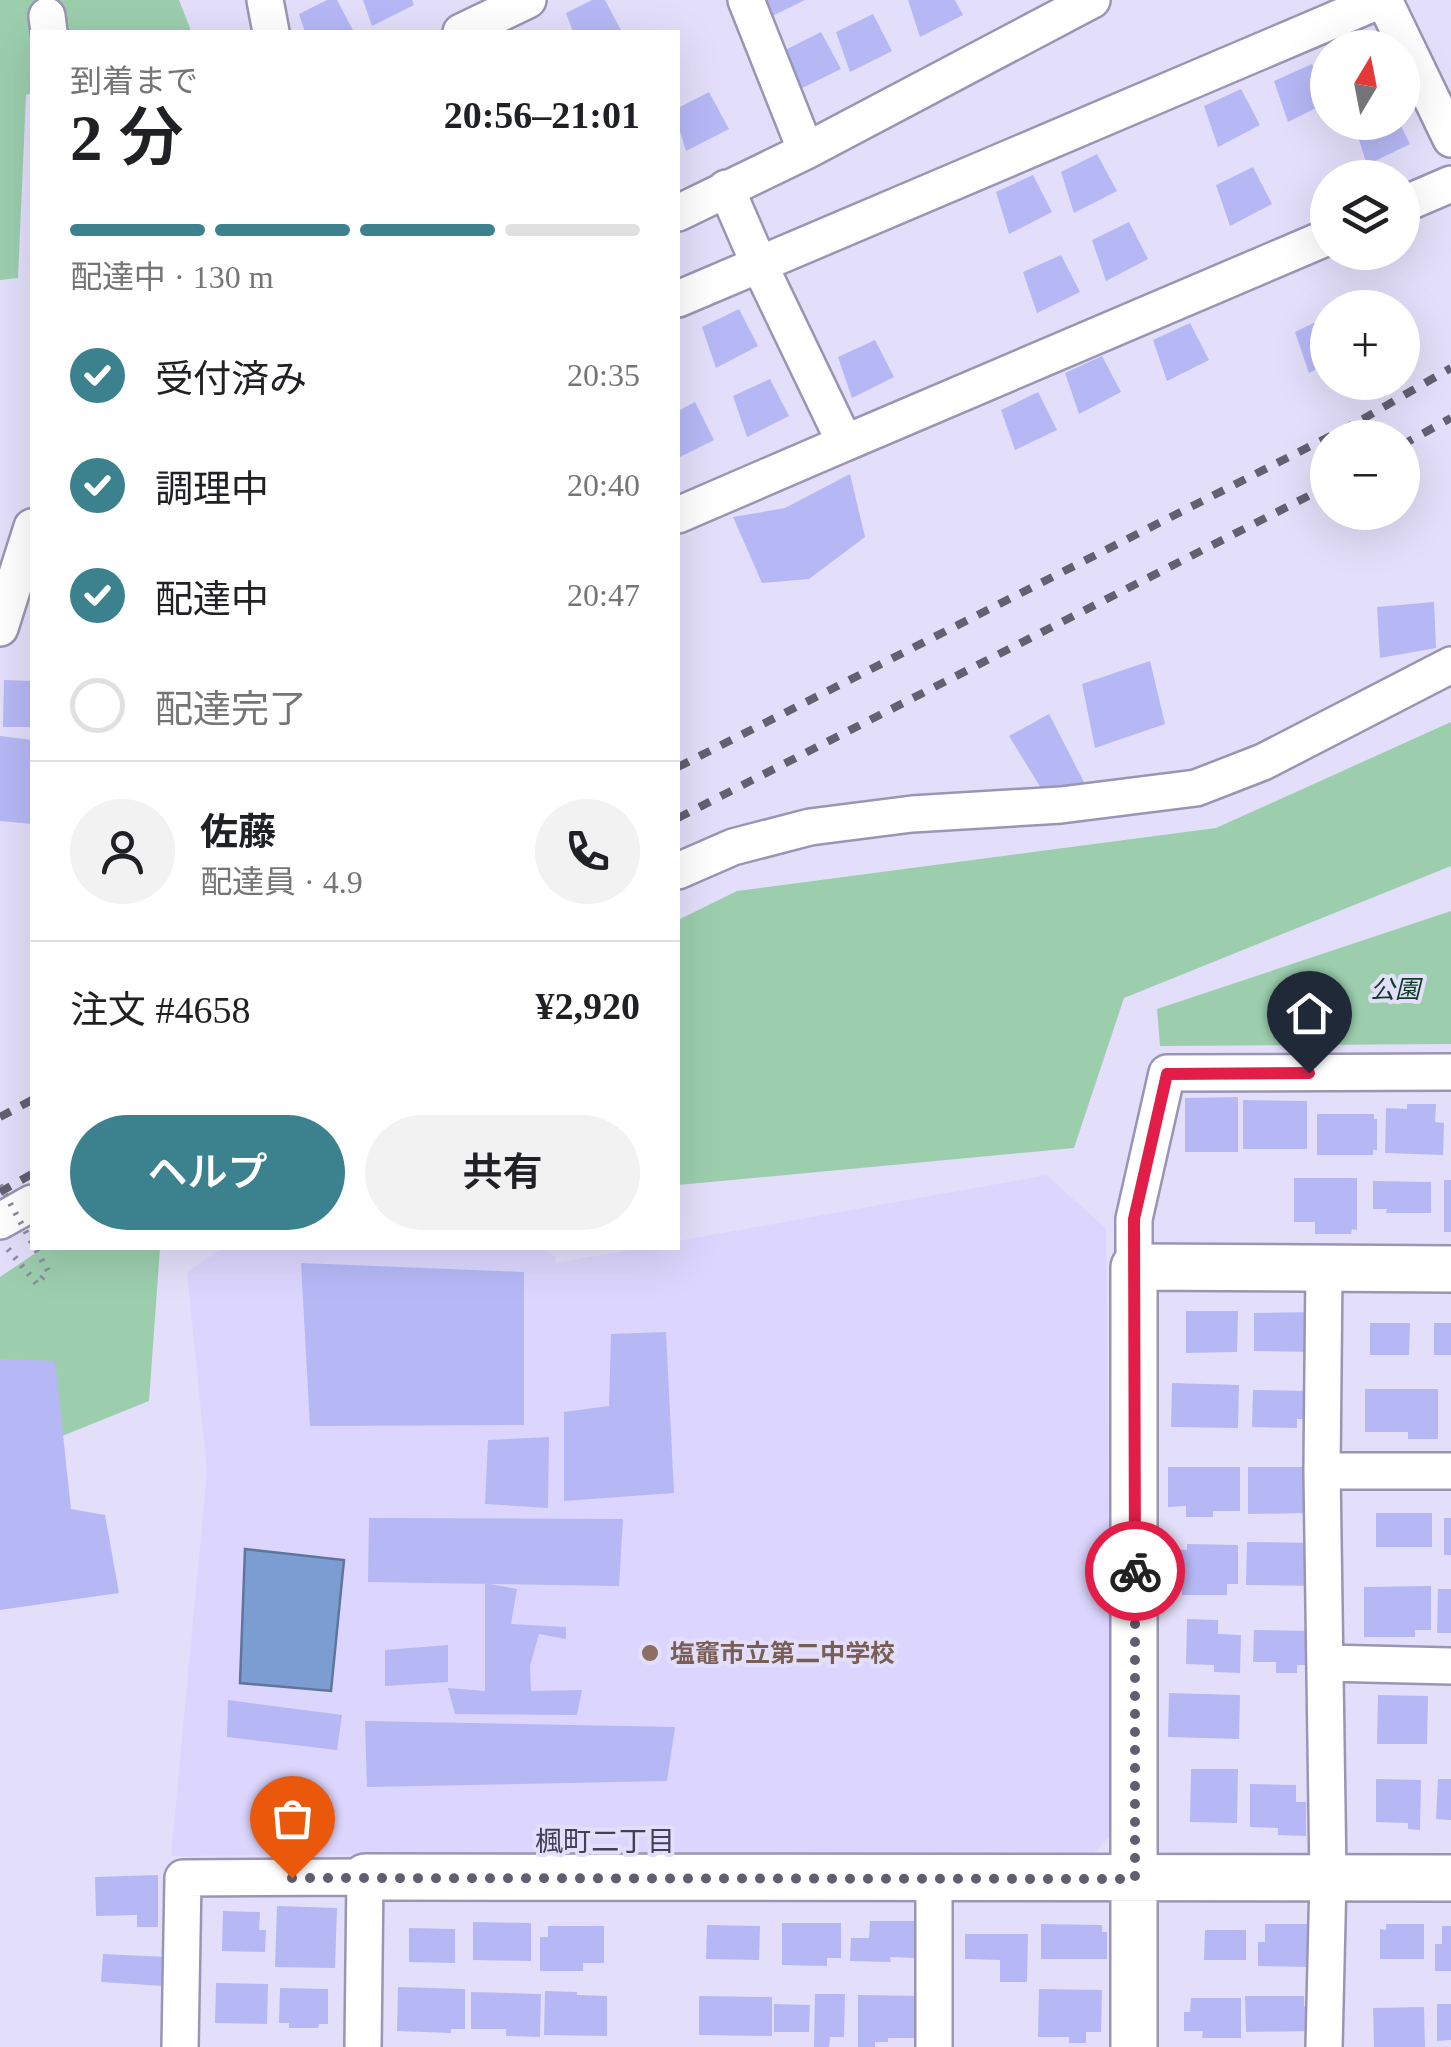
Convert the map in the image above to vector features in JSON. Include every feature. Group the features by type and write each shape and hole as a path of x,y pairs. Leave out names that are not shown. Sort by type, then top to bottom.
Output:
{"street":[{"path":"265,0 271,30"},
{"path":"464,30 528,0"},
{"path":"746,0 806,151"},
{"path":"680,211 806,151 1092,0"},
{"path":"680,297 1382,0 1451,138"},
{"path":"1420,197 1451,184"},
{"path":"726,188 845,443"},
{"path":"680,515 1310,245"},
{"path":"0,628 30,532"},
{"path":"680,870 733,848 810,828 912,814 1061,805 1196,788 1263,762 1451,664"},
{"path":"1134,2047 1134,1219 1167,1074 1451,1072"},
{"path":"0,1221 30,1203"},
{"path":"1134,1268 1451,1269"},
{"path":"1324,1268 1322,1471 1328,1878 1324,2047"},
{"path":"1322,1471 1451,1472"},
{"path":"1325,1664 1451,1666"},
{"path":"363,2047 364,1877"},
{"path":"180,2047 184,1878 1451,1878"},
{"path":"934,1878 934,2047"}],"path":[{"path":"0,1185 30,1239"},
{"path":"16,1260 37,1284 48,1271 36,1250"}],"shaded area":[{"name":"塩竈市立第二中学校","path":"1047,1175 1106,1229 1112,1834 1086,1861 388,1854 171,1856 207,1471 187,1272 219,1250 543,1250 555,1256 556,1263 631,1250 680,1250 680,1241"}],"green space":[{"path":"0,0 179,0 190,30 30,30 30,94 26,95 18,278 0,280"},
{"path":"1451,722 1451,866 1124,998 1074,1148 680,1185 680,919 737,891 1216,828"},
{"name":"公園","path":"1451,911 1451,1044 1160,1046 1157,1009"},
{"path":"40,1250 160,1250 149,1401 0,1461 0,1277"}],"water":[{"path":"245,1549 344,1560 331,1691 240,1683"}],"building":[{"path":"327,0 337,0 353,30 304,30 299,14"},
{"path":"363,0 412,0 414,5 372,26"},
{"path":"592,0 605,0 621,30 572,30 566,13"},
{"path":"755,0 805,0 762,21"},
{"path":"908,0 955,0 963,15 920,37"},
{"path":"873,14 892,51 850,72 836,32"},
{"path":"821,32 841,69 798,90 785,50"},
{"path":"1310,65 1310,111 1288,122 1274,81"},
{"path":"1241,89 1260,125 1218,147 1204,106"},
{"path":"709,92 729,129 686,151 680,132 680,107"},
{"path":"1359,140 1408,140 1410,144 1377,160 1365,160"},
{"path":"1097,154 1117,191 1074,213 1061,172"},
{"path":"1253,167 1272,204 1230,226 1216,185"},
{"path":"1033,175 1052,212 1009,234 996,192"},
{"path":"1129,222 1148,259 1106,281 1092,240"},
{"path":"1061,255 1080,292 1037,313 1023,272"},
{"path":"739,309 758,346 716,368 702,327"},
{"path":"1190,323 1209,360 1167,381 1153,340"},
{"path":"1310,325 1309,373 1295,332"},
{"path":"875,340 894,377 852,398 838,357"},
{"path":"1102,356 1121,392 1079,414 1065,373"},
{"path":"770,379 789,416 747,437 733,396"},
{"path":"1038,392 1057,430 1015,450 1001,410"},
{"path":"695,402 714,440 680,457 680,410"},
{"path":"850,474 865,537 809,579 762,583 733,517 785,508"},
{"path":"1434,602 1436,648 1380,658 1377,607"},
{"path":"1150,661 1165,724 1095,748 1082,684"},
{"path":"4,680 30,681 30,727 3,727"},
{"path":"1049,714 1085,784 1041,788 1009,736"},
{"path":"0,736 30,740 30,824 0,821"},
{"path":"1238,1097 1238,1152 1185,1152 1185,1098"},
{"path":"1243,1100 1307,1101 1307,1149 1243,1149"},
{"path":"1407,1104 1436,1104 1435,1122 1444,1123 1443,1155 1385,1153 1386,1108 1407,1109"},
{"path":"1317,1114 1374,1114 1377,1150 1373,1150 1373,1155 1317,1155"},
{"path":"1294,1178 1357,1178 1357,1230 1352,1229 1351,1234 1315,1234 1315,1222 1294,1222"},
{"path":"1444,1180 1451,1180 1451,1232 1444,1232"},
{"path":"1373,1181 1431,1182 1431,1213 1386,1213 1387,1209 1373,1209"},
{"path":"301,1263 524,1272 524,1425 310,1426"},
{"path":"1186,1311 1238,1311 1237,1352 1186,1353"},
{"path":"1317,1312 1317,1352 1254,1351 1254,1313"},
{"path":"1370,1323 1410,1323 1409,1355 1370,1355"},
{"path":"1434,1323 1451,1323 1451,1355 1434,1355"},
{"path":"666,1332 674,1493 564,1501 564,1412 609,1406 611,1334"},
{"path":"0,1359 55,1361 71,1509 105,1515 119,1593 0,1610"},
{"path":"1172,1383 1239,1385 1238,1428 1171,1427"},
{"path":"1365,1389 1438,1389 1438,1439 1408,1439 1408,1432 1365,1432"},
{"path":"1253,1390 1308,1391 1307,1419 1297,1419 1297,1428 1252,1427"},
{"path":"549,1437 548,1508 485,1504 488,1440"},
{"path":"1168,1467 1240,1467 1240,1511 1186,1517 1186,1506 1168,1507"},
{"path":"1248,1467 1321,1467 1311,1513 1248,1514"},
{"path":"1376,1513 1432,1513 1432,1547 1376,1547"},
{"path":"369,1518 623,1519 619,1586 368,1582"},
{"path":"1444,1518 1451,1518 1451,1555 1444,1555"},
{"path":"1247,1542 1321,1543 1320,1586 1246,1585"},
{"path":"1187,1544 1238,1545 1238,1584 1227,1584 1227,1595 1182,1595 1182,1589 1163,1589 1163,1549 1187,1550"},
{"path":"485,1583 517,1589 511,1624 566,1627 566,1639 539,1634 530,1666 531,1691 582,1690 577,1715 455,1714 448,1688 485,1691"},
{"path":"1431,1586 1431,1630 1415,1630 1415,1637 1364,1637 1364,1587"},
{"path":"1438,1589 1451,1589 1451,1633 1437,1633"},
{"path":"1187,1619 1218,1620 1218,1634 1241,1635 1240,1673 1214,1672 1214,1665 1186,1664"},
{"path":"1254,1630 1313,1631 1313,1665 1297,1665 1297,1673 1276,1673 1276,1662 1253,1662"},
{"path":"448,1645 448,1682 385,1686 385,1650"},
{"path":"1169,1693 1240,1695 1239,1739 1168,1737"},
{"path":"1378,1695 1428,1696 1427,1744 1377,1744"},
{"path":"228,1700 342,1715 337,1750 227,1737"},
{"path":"365,1721 675,1727 667,1781 367,1787"},
{"path":"1191,1769 1238,1769 1237,1823 1190,1822"},
{"path":"1376,1779 1421,1780 1420,1830 1408,1829 1408,1823 1376,1822"},
{"path":"1438,1779 1451,1779 1451,1820 1436,1819"},
{"path":"1250,1784 1296,1785 1296,1802 1306,1802 1306,1836 1278,1835 1278,1828 1250,1827"},
{"path":"158,1875 158,1927 137,1927 137,1915 96,1916 95,1877"},
{"path":"277,1906 337,1908 335,1968 275,1967"},
{"path":"223,1911 260,1912 259,1930 266,1930 265,1952 222,1951"},
{"path":"870,1921 916,1921 915,1958 850,1961 851,1938 869,1938"},
{"path":"473,1922 531,1923 531,1961 473,1960"},
{"path":"782,1923 841,1923 841,1958 827,1958 827,1966 782,1965"},
{"path":"1041,1924 1102,1925 1102,1932 1107,1932 1107,1959 1041,1959"},
{"path":"1265,1924 1310,1924 1309,1967 1258,1966 1258,1942 1265,1942"},
{"path":"1386,1924 1424,1924 1424,1959 1380,1959 1380,1929 1386,1930"},
{"path":"707,1925 760,1926 759,1960 706,1959"},
{"path":"548,1926 604,1926 604,1963 583,1963 583,1971 540,1971 540,1937 548,1937"},
{"path":"1442,1926 1451,1926 1451,1971 1435,1971 1435,1944 1442,1944"},
{"path":"409,1928 455,1929 455,1963 409,1962"},
{"path":"1205,1930 1246,1930 1246,1960 1204,1960"},
{"path":"965,1934 1028,1934 1027,1982 1000,1982 1000,1960 965,1959"},
{"path":"103,1954 166,1957 164,1986 101,1982"},
{"path":"216,1983 268,1984 267,2024 215,2023"},
{"path":"398,1987 465,1989 465,2029 451,2029 451,2033 397,2031"},
{"path":"280,1988 328,1989 328,2024 289,2028 289,2023 279,2023"},
{"path":"1039,1989 1102,1990 1101,2032 1086,2032 1086,2043 1069,2043 1069,2037 1038,2037"},
{"path":"545,1991 607,1996 607,2036 544,2035"},
{"path":"471,1992 541,1994 540,2037 506,2036 506,2029 471,2029"},
{"path":"815,1994 845,1994 844,2037 830,2037 829,2047 814,2047"},
{"path":"858,1995 924,1996 923,2038 888,2038 888,2042 875,2042 875,2047 858,2047"},
{"path":"699,1996 772,1997 772,2036 699,2035"},
{"path":"1245,1996 1304,1996 1304,2006 1311,2005 1311,2031 1246,2032"},
{"path":"1191,1998 1241,1998 1241,2038 1202,2038 1203,2031 1184,2031 1184,2012 1190,2012"},
{"path":"774,2004 810,2005 809,2032 774,2032"},
{"path":"1437,2004 1451,2004 1451,2040 1437,2041"},
{"path":"1424,2007 1425,2047 1374,2047 1373,2008"}],"railway":[{"path":"680,766 1356,423 1451,368"},
{"path":"1420,435 1451,418"},
{"path":"680,817 1310,495"},
{"path":"0,1117 30,1101"},
{"path":"0,1192 30,1175"}],"way so far":[{"path":"292,1878 1135,1879 1135,1571"}],"place":[{"name":"塩竈市立第二中学校","path":"650,1653"}],"district":[{"name":"楓町二丁目","path":"605,1841"}],"route":[{"path":"1135,1571 1134,1219 1167,1074 1309,1073"}]}
